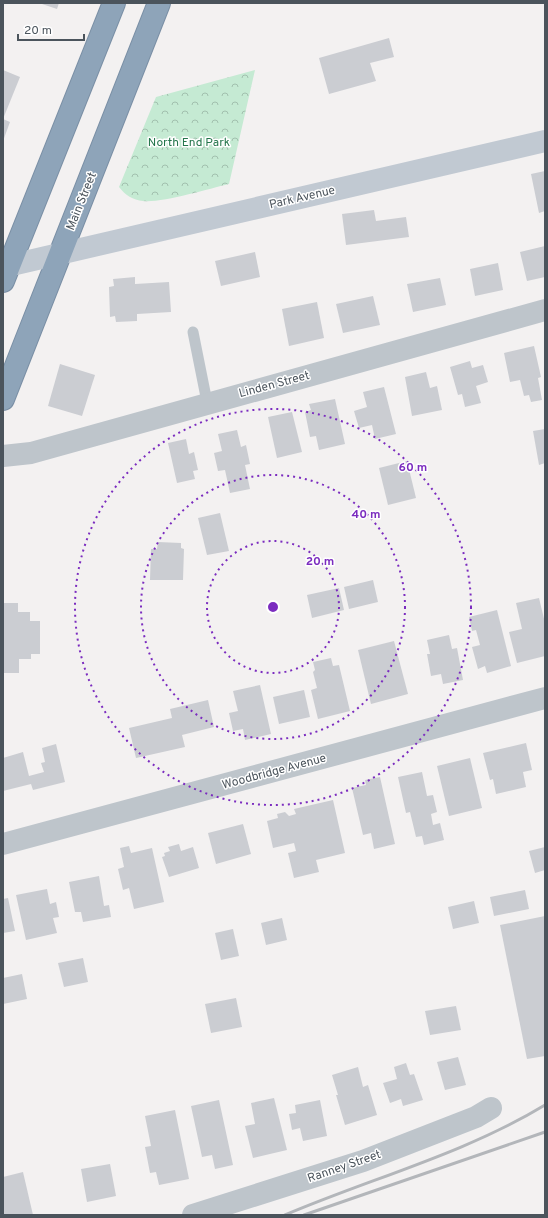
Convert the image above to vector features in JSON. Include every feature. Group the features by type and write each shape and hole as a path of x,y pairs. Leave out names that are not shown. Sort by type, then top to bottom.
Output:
{"highway":[{"path":"5,271 114,3"},
{"name":"Main Street","path":"3,399 159,3"}],"street":[{"name":"Park Avenue","path":"5,271 60,254 545,142"},
{"name":"Linden Street","path":"3,456 31,453 207,402 545,310"},
{"name":"Woodbridge Avenue","path":"3,844 545,698"},
{"name":"Ranney Street","path":"193,1215 363,1161 476,1117 491,1108"}],"lane":[{"path":"193,332 207,402"}],"green space":[{"name":"North End Park","path":"255,70 229,184 173,198 151,201 136,200 121,190 119,187 156,97"}],"building":[{"path":"39,3 59,3 57,9"},
{"path":"389,38 394,57 370,63 376,81 329,94 319,58"},
{"path":"3,70 20,77 3,119"},
{"path":"3,119 10,122 3,141"},
{"path":"545,171 545,211 539,213 531,174"},
{"path":"374,210 376,221 406,217 409,237 346,245 342,214"},
{"path":"545,246 545,277 527,281 520,252"},
{"path":"255,252 260,277 221,286 215,261"},
{"path":"498,263 503,290 475,296 470,269"},
{"path":"135,277 135,284 169,282 171,312 137,314 137,321 116,322 115,316 110,317 109,287 114,286 113,279"},
{"path":"440,278 446,305 413,312 407,284"},
{"path":"373,296 380,325 343,333 336,304"},
{"path":"317,302 324,338 289,346 282,309"},
{"path":"534,346 541,377 538,378 542,400 531,402 529,395 524,396 520,380 510,382 504,353"},
{"path":"470,361 472,368 483,365 488,382 476,386 481,403 465,407 462,394 458,395 450,367"},
{"path":"60,364 95,375 82,416 48,406"},
{"path":"426,372 430,388 437,386 442,410 412,416 405,377"},
{"path":"384,387 396,434 375,439 372,425 359,428 354,411 367,407 363,392"},
{"path":"335,399 345,444 319,450 316,436 310,437 305,412 311,410 309,404"},
{"path":"292,412 302,452 277,458 268,417"},
{"path":"545,429 545,463 539,465 533,431"},
{"path":"237,430 241,447 246,445 250,464 245,465 250,489 230,493 225,470 218,471 214,453 222,451 218,434"},
{"path":"186,439 189,454 194,452 198,470 193,471 195,479 177,483 168,443"},
{"path":"407,461 416,498 388,505 379,468"},
{"path":"220,513 229,551 207,555 198,518"},
{"path":"158,542 181,543 181,548 184,549 183,580 150,580 151,549 157,549"},
{"path":"373,580 378,602 349,609 344,587"},
{"path":"339,588 344,610 312,618 307,595"},
{"path":"539,598 545,623 545,656 517,663 509,632 522,629 516,603"},
{"path":"3,603 18,603 18,612 30,612 30,621 40,621 40,654 31,654 31,659 19,659 19,673 3,673"},
{"path":"497,610 511,666 487,673 485,666 478,669 472,647 480,645 476,630 472,631 469,617"},
{"path":"449,635 452,649 457,648 463,680 443,684 441,674 431,676 427,654 430,654 427,640"},
{"path":"394,641 408,694 371,704 358,650"},
{"path":"331,658 333,666 339,665 350,711 318,719 311,690 317,688 313,672 315,670 313,662"},
{"path":"260,685 271,734 245,740 243,729 233,731 229,713 238,711 233,691"},
{"path":"304,690 310,717 279,724 273,697"},
{"path":"208,700 214,727 182,735 185,747 136,758 129,728 172,718 170,709"},
{"path":"526,743 532,770 523,772 526,787 496,794 493,779 490,780 483,753"},
{"path":"56,744 65,782 33,790 31,784 3,791 3,758 23,752 29,776 44,772 41,763 45,762 42,748"},
{"path":"470,758 482,808 449,816 437,766"},
{"path":"422,772 427,796 433,795 437,812 431,814 433,825 440,823 444,840 424,845 422,836 416,837 410,812 406,813 398,777"},
{"path":"380,777 395,844 374,849 371,833 363,835 352,788 366,785 365,780"},
{"path":"333,800 345,853 316,860 319,872 294,878 288,853 296,851 294,843 273,848 267,821 278,818 277,814 285,812 289,816 296,814 294,809"},
{"path":"243,824 251,854 216,864 208,833"},
{"path":"179,844 181,851 193,847 199,868 169,877 162,857 165,856 164,853 170,851 168,847"},
{"path":"129,846 131,853 152,848 164,902 134,909 129,888 123,890 118,869 124,867 120,848"},
{"path":"545,847 545,870 535,873 529,851"},
{"path":"99,876 104,906 109,905 111,917 83,922 81,912 75,912 69,882"},
{"path":"47,889 50,904 56,902 59,917 53,918 57,933 26,940 16,895"},
{"path":"525,890 529,909 494,916 490,897"},
{"path":"8,898 15,931 3,933 3,899"},
{"path":"474,901 479,923 453,929 448,907"},
{"path":"545,916 545,1056 527,1059 500,925"},
{"path":"282,918 287,940 266,945 261,923"},
{"path":"233,929 239,956 221,960 215,933"},
{"path":"83,958 88,982 64,987 58,963"},
{"path":"22,974 27,999 3,1004 3,978"},
{"path":"236,998 242,1027 211,1033 205,1004"},
{"path":"456,1006 461,1030 430,1035 425,1011"},
{"path":"458,1057 466,1085 445,1090 437,1062"},
{"path":"406,1063 410,1075 414,1074 423,1100 403,1106 401,1099 390,1103 383,1083 397,1079 394,1067"},
{"path":"358,1067 363,1087 368,1085 377,1115 345,1125 332,1075"},
{"path":"274,1098 287,1150 253,1158 245,1126 255,1124 251,1103"},
{"path":"219,1100 233,1165 215,1169 212,1155 202,1157 191,1106"},
{"path":"320,1100 327,1136 303,1141 300,1128 292,1130 289,1114 296,1113 295,1105"},
{"path":"175,1110 189,1179 159,1185 156,1172 150,1173 145,1147 151,1146 145,1116"},
{"path":"110,1164 116,1196 87,1202 81,1169"},
{"path":"23,1172 33,1215 3,1215 3,1177"}],"railway":[{"path":"285,1215 450,1152 482,1138 545,1105"},
{"path":"304,1215 545,1132"}]}
